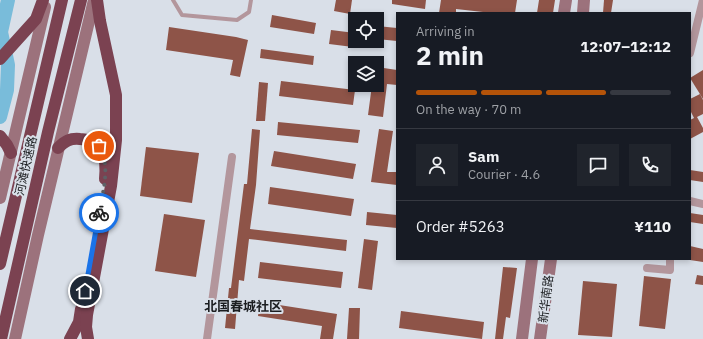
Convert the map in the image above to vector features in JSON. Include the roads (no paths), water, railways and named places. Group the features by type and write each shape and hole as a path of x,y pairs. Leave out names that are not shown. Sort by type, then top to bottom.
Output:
{"highway":[{"path":"0,59 36,19 45,0"},
{"name":"河滩快速路","path":"0,264 62,0"},
{"name":"河滩快速路","path":"1,339 46,140 80,0"},
{"path":"88,339 86,327 87,316 116,140 116,95 97,0"},
{"path":"0,136 11,153"},
{"path":"58,148 65,141 73,138 86,139 94,142 99,146 105,160 108,185 79,322 70,339"}],"street":[{"path":"0,198 45,0"},
{"path":"15,339 58,148 94,0"},
{"path":"564,12 566,0"},
{"path":"583,12 584,0"},
{"path":"691,49 703,0"},
{"path":"207,339 232,157"},
{"path":"691,201 703,204"},
{"name":"新华南路","path":"522,339 532,260"},
{"name":"新华南路","path":"540,339 551,260"},
{"path":"647,268 670,270 670,260"}],"lane":[{"path":"173,0 182,15 238,20 248,12 251,0"}],"waterway":[{"path":"0,117 7,90 8,65 1,32 8,0"}],"district":[{"name":"北国春城社区","path":"243,306"}]}
